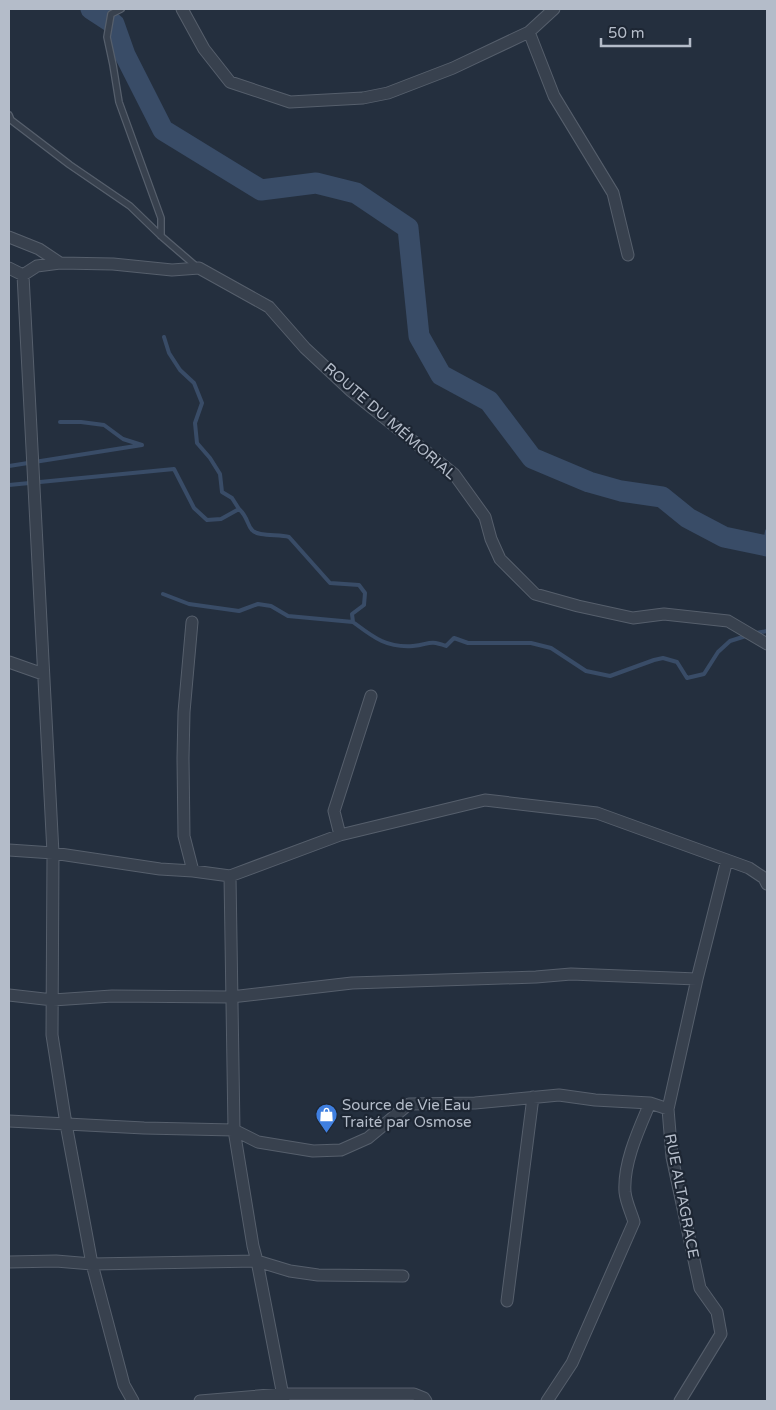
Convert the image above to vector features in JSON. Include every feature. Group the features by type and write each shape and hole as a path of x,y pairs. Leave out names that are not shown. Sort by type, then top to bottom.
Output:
{"street":[{"path":"182,9 204,50 230,82 290,102 363,98 388,93 462,64 529,32 554,9"},
{"path":"529,32 554,96 613,193 628,255"},
{"path":"9,237 39,250 60,263"},
{"path":"23,275 37,266 60,263 113,264 172,270 199,268"},
{"path":"9,268 23,275"},
{"name":"ROUTE DU MÉMORIAL","path":"199,268 269,306 305,348 351,391 454,474 485,517 500,559 535,594 633,618 664,614 728,621 767,644"},
{"path":"23,275 53,853 52,1035 66,1124 92,1264 124,1385 133,1401"},
{"path":"192,622 184,712 183,758 184,836 193,870"},
{"path":"9,662 43,674"},
{"path":"340,836 334,811 371,696"},
{"path":"9,850 53,853 160,869 193,870 230,876 340,836 485,800 598,813 749,868 764,878 767,884"},
{"name":"RUE ALTAGRACE","path":"680,1401 721,1334 718,1312 700,1288 672,1157 668,1109 697,979 727,860"},
{"path":"230,876 234,1130 253,1246 283,1397"},
{"path":"9,995 53,1000 112,996 231,997 352,983 536,977 570,974 697,979"},
{"path":"9,1121 144,1128 234,1130 258,1142 313,1151 341,1150 368,1138 409,1104 475,1103 559,1095 595,1100 650,1103 668,1109"},
{"path":"507,1301 533,1097"},
{"path":"547,1401 572,1363 634,1222 625,1193 626,1176 635,1138 650,1103"},
{"path":"9,1262 56,1261 92,1264 257,1261 318,1275 403,1276"},
{"path":"200,1401 414,1394 424,1398 426,1401"}],"lane":[{"path":"121,9 112,14 107,37 119,102 161,218 161,236"},
{"path":"9,115 11,120 70,165 130,206 161,236 199,268"}],"waterway":[{"path":"91,9 114,24 125,55 163,130 261,190 316,183 356,193 408,228 419,336 441,375 489,401 532,458 589,482 621,491 662,497 688,518 724,537 767,546"},
{"path":"110,9 114,24"},
{"path":"164,337 169,353 180,370 194,383 202,403 195,423 197,443 210,458 220,474 222,492 232,498 239,509"},
{"path":"9,466 142,445 123,439 104,425 60,422"},
{"path":"9,485 174,469 194,508 207,520 221,519 239,509 250,528 255,532 289,537 330,583 359,585 365,593 364,605 352,614 353,622 374,637 395,645 413,646 432,643 446,646 454,638 468,643 531,643 551,648 586,671 610,676 663,658 677,662 687,678 704,674 718,652 730,641 749,635"},
{"path":"765,544 767,531"},
{"path":"163,594 189,604 239,611 258,604 271,606 288,616 353,622"},
{"path":"756,633 767,631"}],"place":[{"name":"Source de Vie Eau Traité par Osmose","path":"326,1133"}]}
